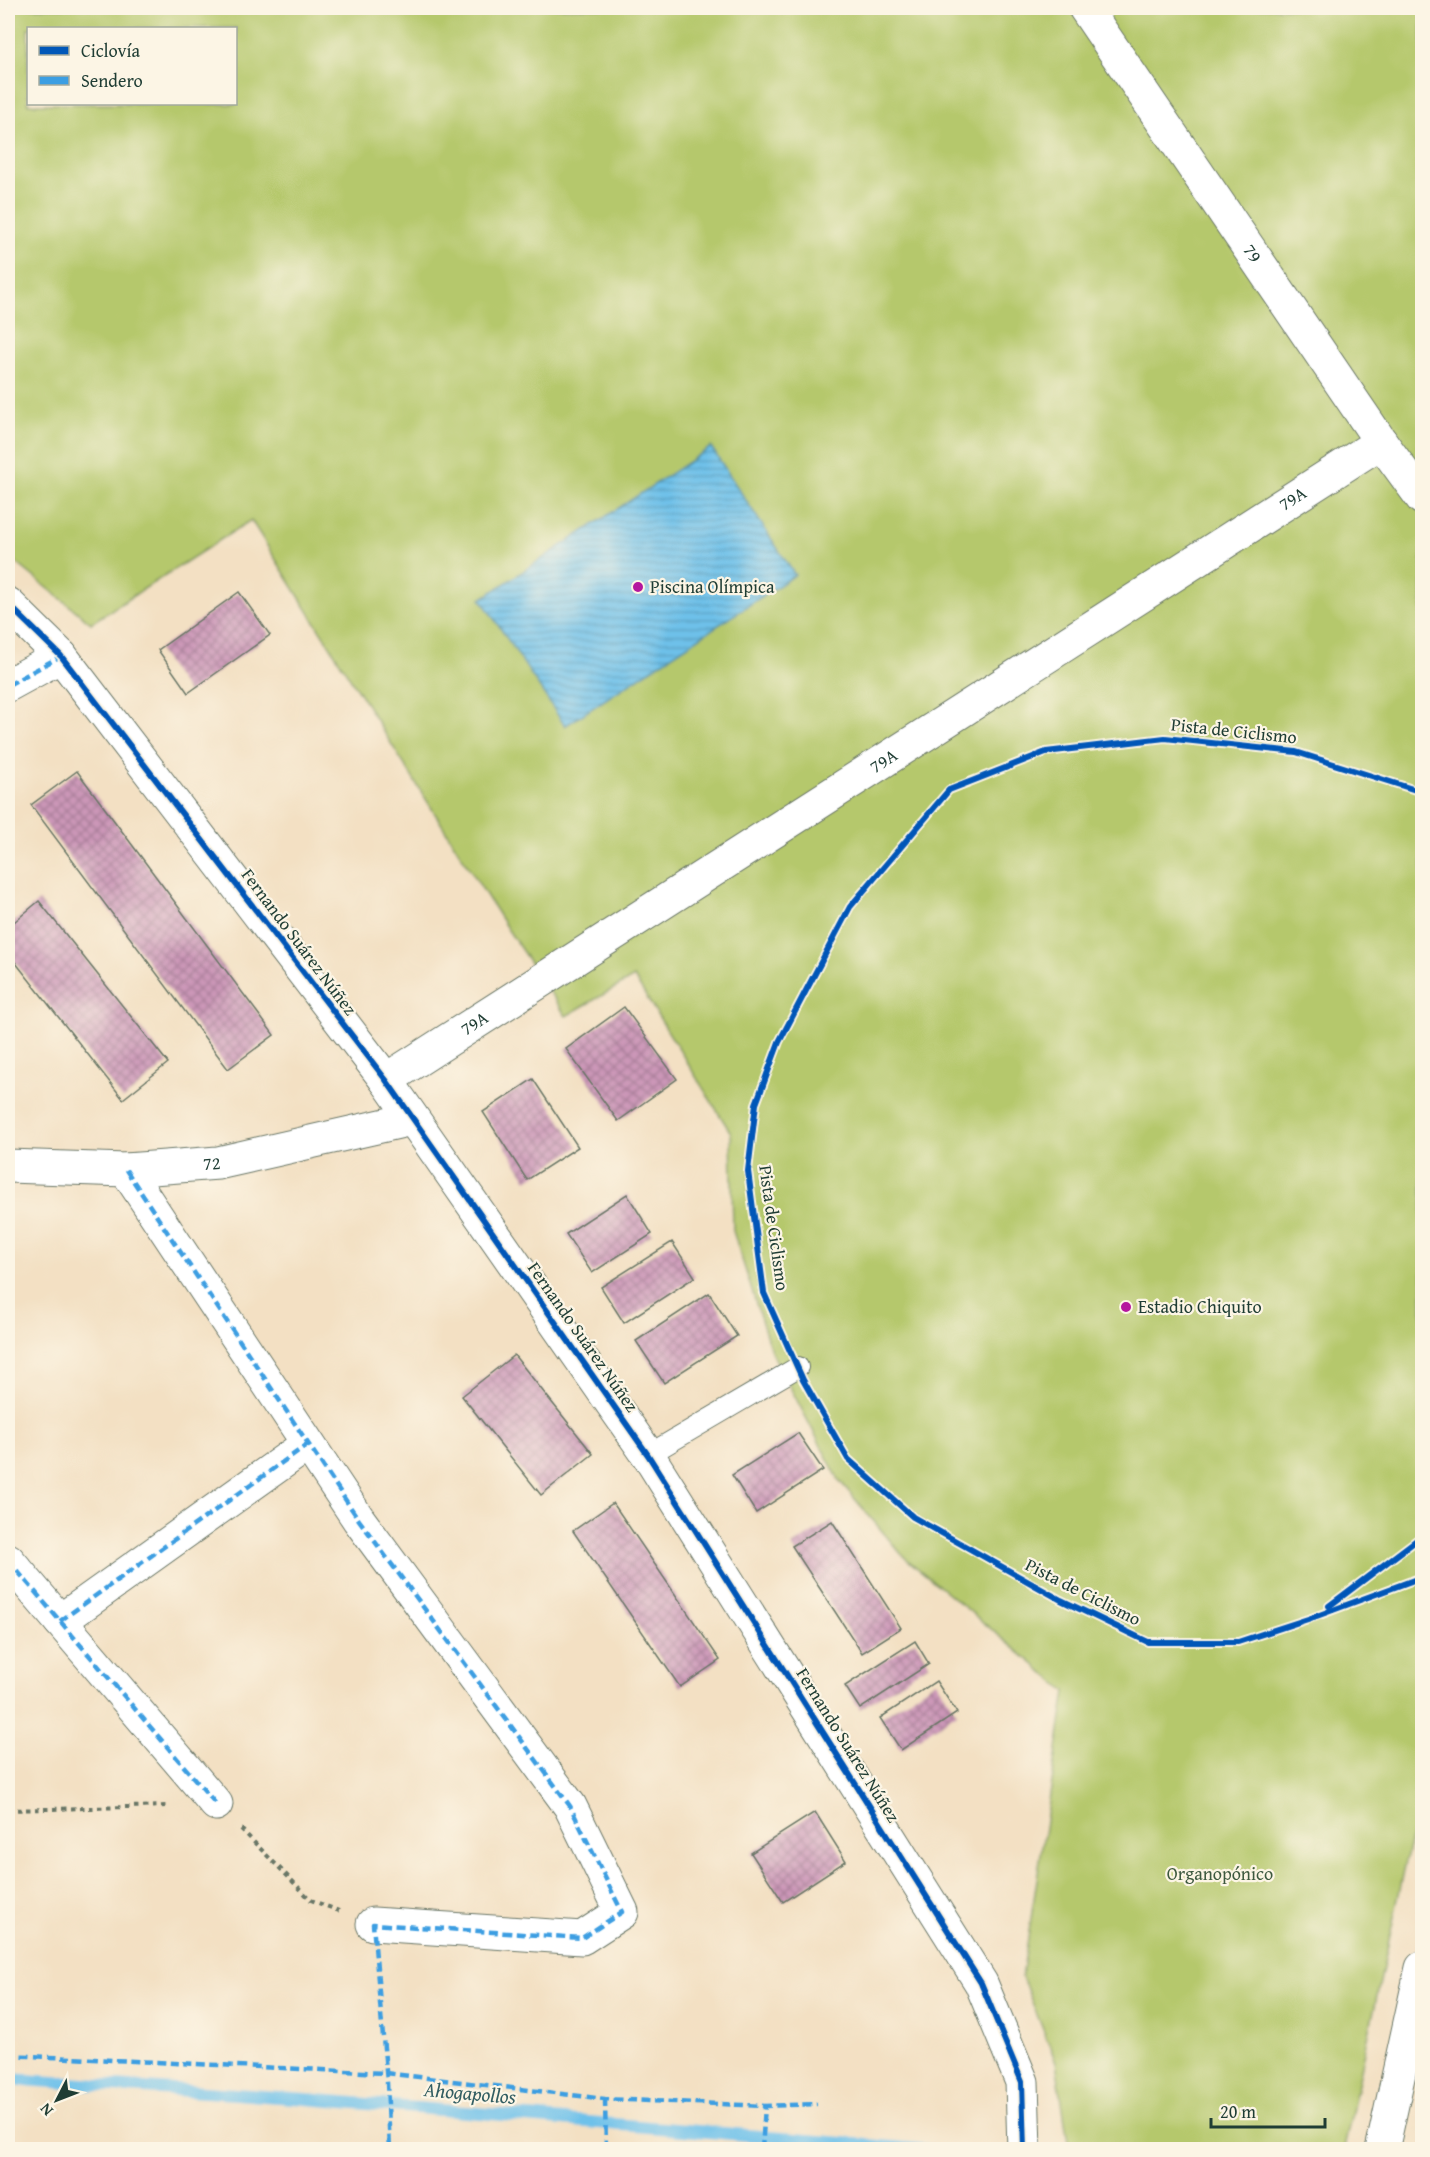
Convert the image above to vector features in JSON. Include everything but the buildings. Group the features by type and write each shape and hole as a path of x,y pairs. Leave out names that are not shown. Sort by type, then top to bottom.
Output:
{"street":[{"name":"79","path":"1085,8 1381,442 1422,498"},
{"name":"79A","path":"386,1080 1381,442"},
{"name":"Fernando Suárez Núñez","path":"8,604 61,656 386,1080 648,1455 981,1983 1022,2082 1024,2142"},
{"path":"8,685 61,656"},
{"name":"72","path":"8,1166 126,1170 218,1163 412,1119"},
{"path":"126,1170 359,1520 570,1806 622,1912 582,1938 373,1924"},
{"path":"60,1621 308,1444"},
{"path":"8,1560 216,1804"},
{"path":"1382,2150 1422,1968"}],"lane":[{"path":"648,1455 798,1367"}],"path":[{"path":"8,1810 216,1804 312,1900 373,1924"}],"green space":[{"name":"Organopónico","path":"8,8 1422,8 1422,1787 1344,2149 1069,2149 1056,2062 1022,1977 1066,1691 903,1556 839,1480 771,1351 733,1231 731,1133 634,977 566,1016 508,930 251,520 91,623 8,556"}],"water":[{"name":"Piscina Olímpica","path":"711,447 795,575 565,726 481,599"}],"waterway":[{"name":"Ahogapollos","path":"8,2079 294,2098 929,2150"}],"marked path":[{"path":"8,685 61,656"},
{"path":"126,1170 359,1520 570,1806 622,1912 582,1938 373,1924 387,2082 390,2150"},
{"path":"60,1621 308,1444"},
{"path":"8,1560 216,1804"},
{"path":"8,2055 385,2073 605,2099 765,2106 817,2104"},
{"path":"605,2099 606,2150"},
{"path":"762,2150 765,2106"}],"cycle path":[{"path":"8,604 61,656 386,1080 648,1455 981,1983 1022,2082 1024,2150"},
{"name":"Pista de Ciclismo","path":"1422,792 1296,752 1165,738 1046,752 949,790 850,907 779,1042 756,1104 748,1171 764,1293 803,1380 848,1459 913,1517 1061,1600 1148,1642 1238,1642 1422,1577"},
{"path":"1329,1606 1422,1536"}],"place":[{"name":"Piscina Olímpica","path":"638,587"},
{"name":"Estadio Chiquito","path":"1126,1307"}]}
